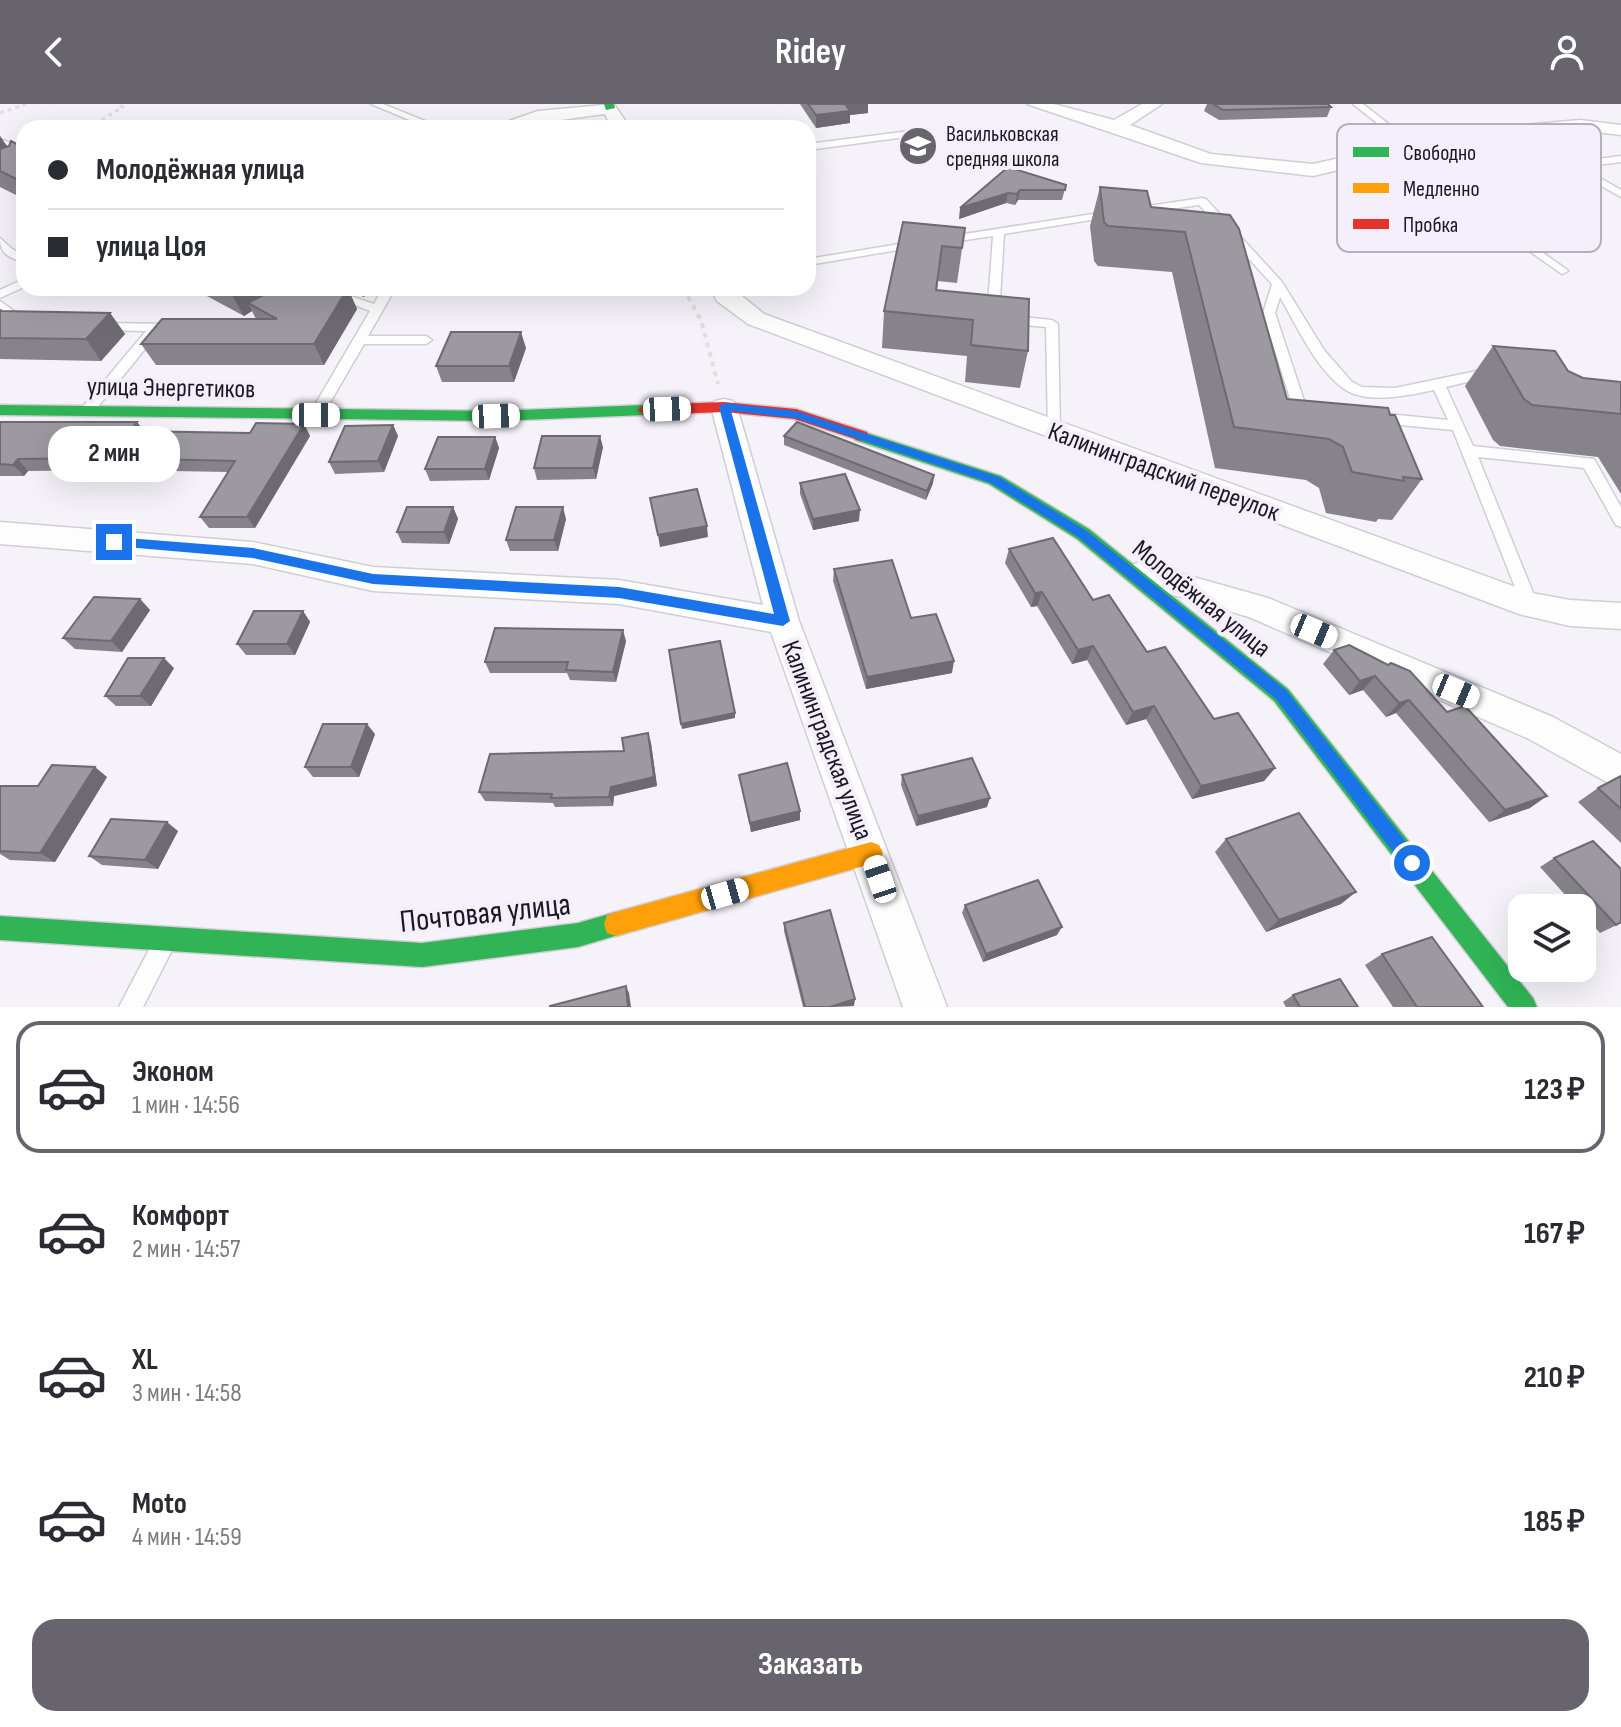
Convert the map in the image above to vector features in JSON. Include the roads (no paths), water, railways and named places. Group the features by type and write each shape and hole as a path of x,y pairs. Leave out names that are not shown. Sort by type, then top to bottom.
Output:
{"street":[{"path":"1035,104 1116,126 1208,159 1313,170 1337,164"},
{"path":"1116,126 1154,104"},
{"path":"515,120 537,110 610,106"},
{"path":"1601,128 1621,130"},
{"name":"Калининградский переулок","path":"725,296 756,319 1530,605 1570,613 1621,616"},
{"name":"улица Энергетиков","path":"0,410 496,416 724,407"},
{"name":"Молодёжная улица","path":"724,407 796,414 995,480 1083,534 1281,695 1524,1007"},
{"name":"Калининградская улица","path":"724,407 783,621 871,853 925,1007"},
{"path":"0,533 253,553 373,579 619,592 783,621"},
{"path":"1128,571 1257,607 1541,728 1621,773"},
{"name":"Почтовая улица","path":"0,928 422,955 578,935 871,853"}],"lane":[{"path":"375,104 416,120"},
{"path":"1357,104 1383,124"},
{"path":"816,146 925,132"},
{"path":"1601,161 1621,159"},
{"path":"1601,183 1621,194"},
{"path":"816,261 1202,201 1278,284 1332,368 1349,387 1375,394 1512,368"},
{"path":"999,231 993,318 1052,324 1053,430"},
{"path":"0,241 16,255"},
{"path":"1535,252 1562,271"},
{"path":"1278,284 1269,313 1300,411 1332,414"},
{"path":"340,296 376,309"},
{"path":"316,415 385,296"},
{"path":"0,305 27,326 42,326"},
{"path":"84,327 187,328"},
{"path":"86,412 156,328"},
{"path":"358,340 426,340"},
{"path":"1438,383 1470,451 1530,605"},
{"path":"1363,417 1458,426"},
{"path":"1470,451 1589,463 1621,521"},
{"path":"131,1007 167,938"}],"place":[{"name":"Васильковская средняя школа","path":"918,146"}]}
